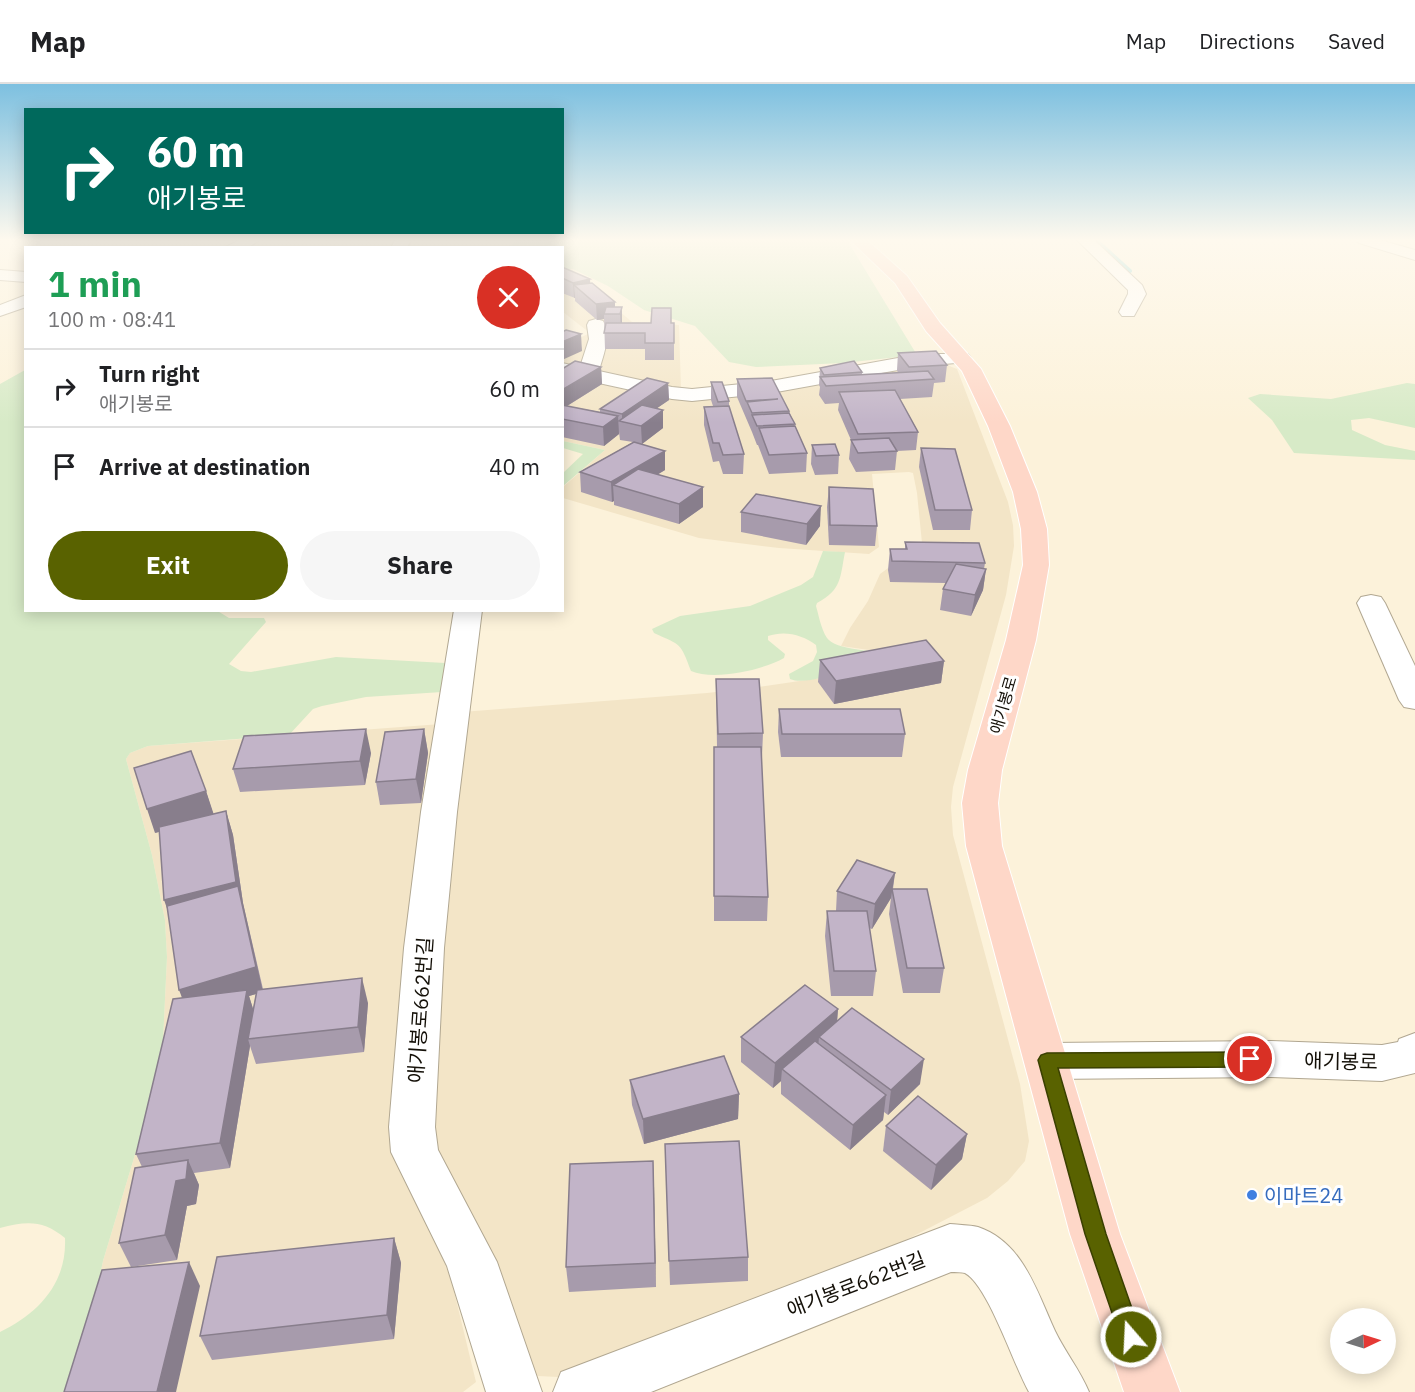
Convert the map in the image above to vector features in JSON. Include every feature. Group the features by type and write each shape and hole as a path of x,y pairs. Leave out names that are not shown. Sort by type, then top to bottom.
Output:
{"main road":[{"name":"애기봉로","path":"915,301 933,327 971,369 999,426 1025,492 1034,529 1036,565 1030,597 1021,640 985,770 980,803 984,846 1095,1234 1152,1392"}],"lane":[{"path":"0,311 24,301"},
{"path":"1128,312 1133,301"},
{"path":"588,374 598,339 596,325"},
{"path":"564,369 672,393 692,395 771,387 921,360 961,358"},
{"path":"1371,603 1415,700"},
{"name":"애기봉로662번길","path":"468,612 439,812 425,937 412,1127 415,1152 471,1262 514,1392"},
{"name":"애기봉로","path":"1047,1060 1271,1059 1382,1063 1413,1056 1415,1051"},
{"name":"애기봉로662번길","path":"581,1392 950,1248 975,1250 994,1266 1016,1299 1037,1353 1061,1392"}],"shaded area":[{"path":"564,301 607,301 632,322 679,325 681,390 942,363 957,369 1008,502 1013,525 1014,546 1006,595 953,787 951,807 953,835 1020,1084 1029,1141 1025,1161 1008,1181 987,1198 846,1271 605,1367 558,1377 538,1376 525,1366 449,1185 428,1120 462,712 758,687 820,678 890,653 841,646 868,601 880,574 922,543 917,493 913,473 909,472 872,474 879,547 869,554 779,548 699,538 564,498 564,486 605,450 564,441 564,346 590,333 564,313"},
{"path":"441,724 393,1143 396,1163 429,1225 451,1279 476,1382 463,1392 76,1392 103,1261 149,1108 163,1041 167,957 165,920 152,855 126,759 130,753 148,746"}],"green space":[{"path":"631,301 884,301 917,355 843,363 756,367 729,362 695,326 644,310"},
{"path":"24,371 24,612 219,612 229,618 264,618 266,622 229,664 241,671 251,672 336,657 445,663 442,692 366,697 322,706 313,709 289,735 148,746 130,753 126,759 152,855 165,920 167,957 163,1041 149,1108 103,1261 76,1392 0,1392 0,1332 27,1316 48,1295 61,1269 65,1238 42,1225 27,1223 0,1228 0,384"},
{"path":"1407,383 1415,384 1415,428 1369,418 1351,420 1352,430 1385,445 1415,451 1415,460 1294,453 1272,420 1248,398 1260,394 1331,399"},
{"path":"564,441 605,450 564,485 564,472 583,454 564,448"},
{"path":"823,551 845,552 841,576 836,588 816,606 827,638 838,645 890,653 825,677 799,681 790,679 789,674 813,661 817,652 816,645 800,636 781,633 768,636 768,640 785,654 784,658 738,673 701,674 691,671 679,646 654,633 652,629 680,616 750,606 801,585 813,577"}],"building":[{"path":"593,301 615,302 596,304"},
{"path":"606,307 622,307 620,314 604,314"},
{"path":"652,308 671,308 674,343 645,343 645,333 604,333 606,323 651,323"},
{"path":"566,330 581,334 564,341"},
{"path":"936,351 947,365 909,367 898,353"},
{"path":"575,361 601,367 564,389 564,368"},
{"path":"854,361 862,372 824,375 820,368"},
{"path":"928,371 934,379 826,386 820,377"},
{"path":"647,378 668,383 622,414 600,409"},
{"path":"772,378 789,411 752,413 747,402 778,399 746,401 737,379"},
{"path":"711,382 722,382 729,401 718,402"},
{"path":"895,390 918,432 858,434 839,392"},
{"path":"564,405 618,416 603,427 564,419"},
{"path":"642,405 663,410 641,426 619,421"},
{"path":"729,406 744,454 723,455 719,443 713,443 704,407"},
{"path":"789,413 795,424 757,426 752,415"},
{"path":"795,426 807,453 769,455 759,428"},
{"path":"889,438 897,451 858,453 851,440"},
{"path":"634,442 665,451 611,482 580,472"},
{"path":"835,444 839,455 816,456 812,445"},
{"path":"921,448 955,449 972,510 935,510"},
{"path":"638,469 703,487 679,504 613,485"},
{"path":"829,487 873,489 877,526 830,525"},
{"path":"756,494 821,506 807,524 741,512"},
{"path":"905,542 979,543 985,563 892,561 890,549 907,549"},
{"path":"956,564 986,569 975,595 943,589"},
{"path":"926,640 944,661 836,681 820,660"},
{"path":"716,679 759,679 763,733 718,734"},
{"path":"779,709 900,709 905,734 782,734"},
{"path":"366,729 360,761 233,769 244,736"},
{"path":"424,729 416,779 376,782 385,732"},
{"path":"714,747 761,747 768,897 714,896"},
{"path":"191,751 206,791 147,809 134,768"},
{"path":"226,811 236,882 164,900 159,827"},
{"path":"857,860 895,873 875,904 837,891"},
{"path":"238,886 256,967 179,990 167,906"},
{"path":"892,889 927,889 944,968 907,968"},
{"path":"827,911 867,911 876,971 834,971"},
{"path":"362,978 358,1027 248,1039 257,990"},
{"path":"805,985 838,1009 775,1063 741,1037"},
{"path":"247,990 220,1143 136,1154 173,999"},
{"path":"852,1008 924,1059 891,1090 819,1037"},
{"path":"815,1041 886,1095 853,1125 782,1069"},
{"path":"724,1056 739,1094 643,1119 630,1080"},
{"path":"918,1096 967,1134 936,1165 886,1126"},
{"path":"739,1141 748,1257 669,1261 665,1144"},
{"path":"188,1160 186,1179 176,1181 165,1235 119,1243 135,1168"},
{"path":"653,1161 655,1263 566,1267 570,1164"},
{"path":"394,1238 387,1315 200,1336 217,1257"},
{"path":"189,1262 157,1392 64,1392 102,1270"}],"place":[{"name":"이마트24","path":"1252,1195"}],"route":[{"path":"1131,1337 1095,1234 1047,1060 1250,1059"}]}
